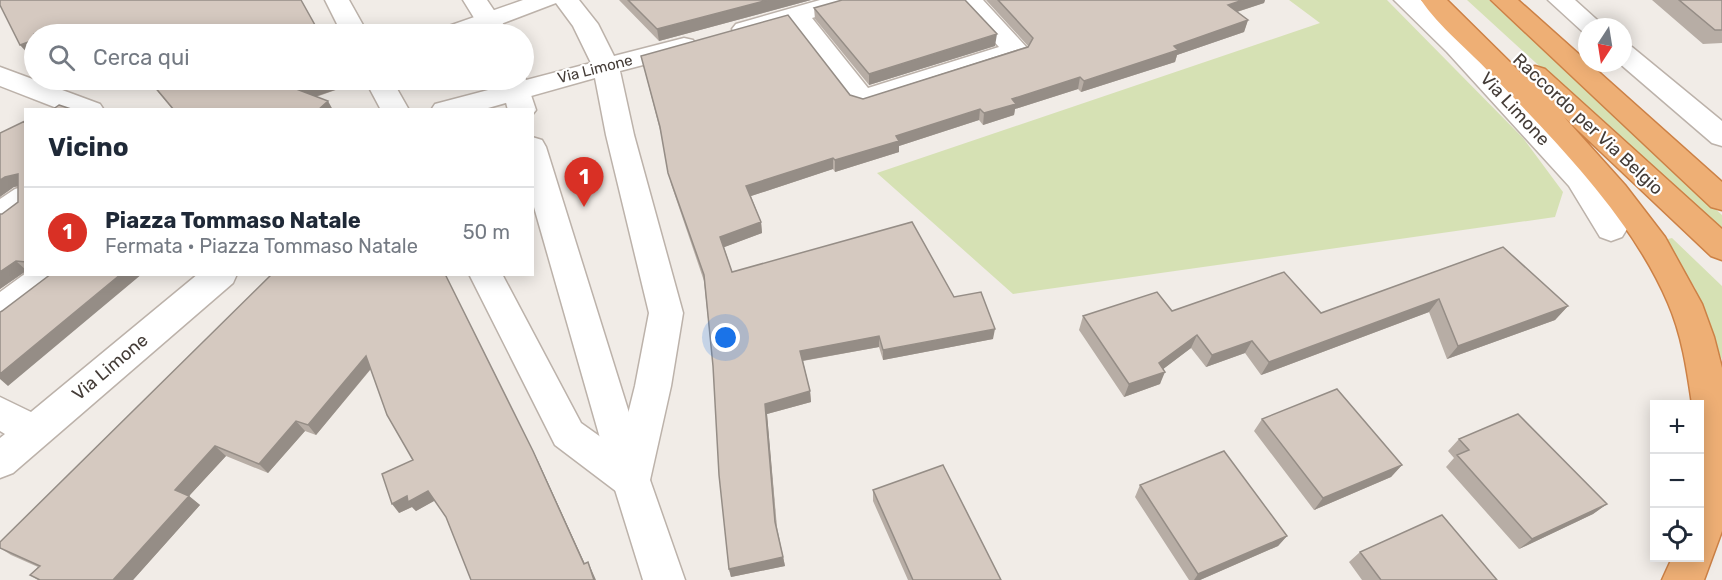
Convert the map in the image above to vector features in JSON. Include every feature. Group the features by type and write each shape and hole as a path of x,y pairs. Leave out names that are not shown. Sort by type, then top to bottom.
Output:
{"highway":[{"path":"1432,0 1520,87 1579,152 1621,201 1671,273 1701,345 1712,390 1717,437 1713,480 1704,530"},
{"name":"Raccordo per Via Belgio","path":"1454,0 1722,248"},
{"name":"Raccordo per Via Belgio","path":"1503,0 1722,199"},
{"path":"1551,44 1722,176"},
{"path":"1683,580 1691,562"}],"street":[{"path":"337,0 350,24"},
{"path":"475,0 490,24"},
{"path":"501,24 546,0"},
{"path":"566,0 585,24 606,67 620,135 666,314 653,386 631,480"},
{"name":"Via Limone","path":"534,88 848,0"},
{"path":"796,15 862,99 1016,50 969,0"},
{"name":"Via Limone","path":"1406,0 1456,46 1580,179 1611,229"},
{"path":"1560,0 1581,18"},
{"path":"1632,61 1722,136"},
{"path":"0,76 24,85"},
{"path":"37,90 85,108"},
{"path":"384,90 394,108"},
{"name":"Via Limone","path":"454,108 518,93"},
{"path":"534,154 631,480 664,580"},
{"path":"0,214 24,198"},
{"path":"0,310 44,276"},
{"name":"Via Limone","path":"0,460 219,276"},
{"path":"485,276 568,434 631,480"},
{"path":"0,413 34,432"}],"green space":[{"path":"1289,0 1387,0 1523,138 1563,192 1555,217 1013,294 877,173 1320,23"},
{"path":"1467,0 1489,0 1722,215 1722,233"},
{"path":"1672,238 1722,286 1722,360 1695,288 1664,240"}],"building":[{"path":"0,0 301,0 314,24 24,24 24,44 20,45 0,5"},
{"path":"628,0 768,0 657,29"},
{"path":"842,0 965,0 997,34 869,74 814,8"},
{"path":"998,0 1243,0 1228,5 1248,20 1174,46 1178,50 1084,81 1080,77 1012,99 1016,104 984,113 980,109 896,136 899,141 835,160 833,158 746,186 761,222 720,237 732,272 912,222 954,297 981,292 995,329 883,350 879,336 800,351 810,391 765,404 775,522 783,557 729,569 719,475 713,366 704,275 668,173 660,127 641,56 788,15 850,95 863,99 1028,47 1033,38"},
{"path":"1679,0 1722,0 1722,30 1715,30"},
{"path":"157,90 299,90 328,101 320,108 172,108"},
{"path":"24,121 24,262 16,261 0,272 0,214 18,202 18,174 0,180 0,133"},
{"path":"1503,247 1568,306 1458,346 1439,299 1269,362 1252,341 1212,355 1197,335 1159,363 1165,372 1129,384 1083,316 1157,292 1172,311 1284,272 1321,313"},
{"path":"48,276 119,276 0,374 0,312"},
{"path":"270,276 446,276 533,451 584,564 588,562 594,580 471,580 446,517 428,491 408,502 407,496 392,504 382,474 413,460 387,415 366,356 308,425 296,421 259,464 215,446 175,490 189,496 113,580 40,580 30,575 40,566 0,548 0,542"},
{"path":"1337,389 1402,465 1323,498 1262,419"},
{"path":"1518,414 1607,504 1532,539 1457,455 1469,450 1459,439"},
{"path":"1224,451 1287,536 1198,574 1140,485"},
{"path":"943,465 1001,580 913,580 873,490"},
{"path":"1442,515 1497,580 1381,580 1360,552"}],"place":[{"name":"Piazza Tommaso Natale","path":"584,207"}]}
